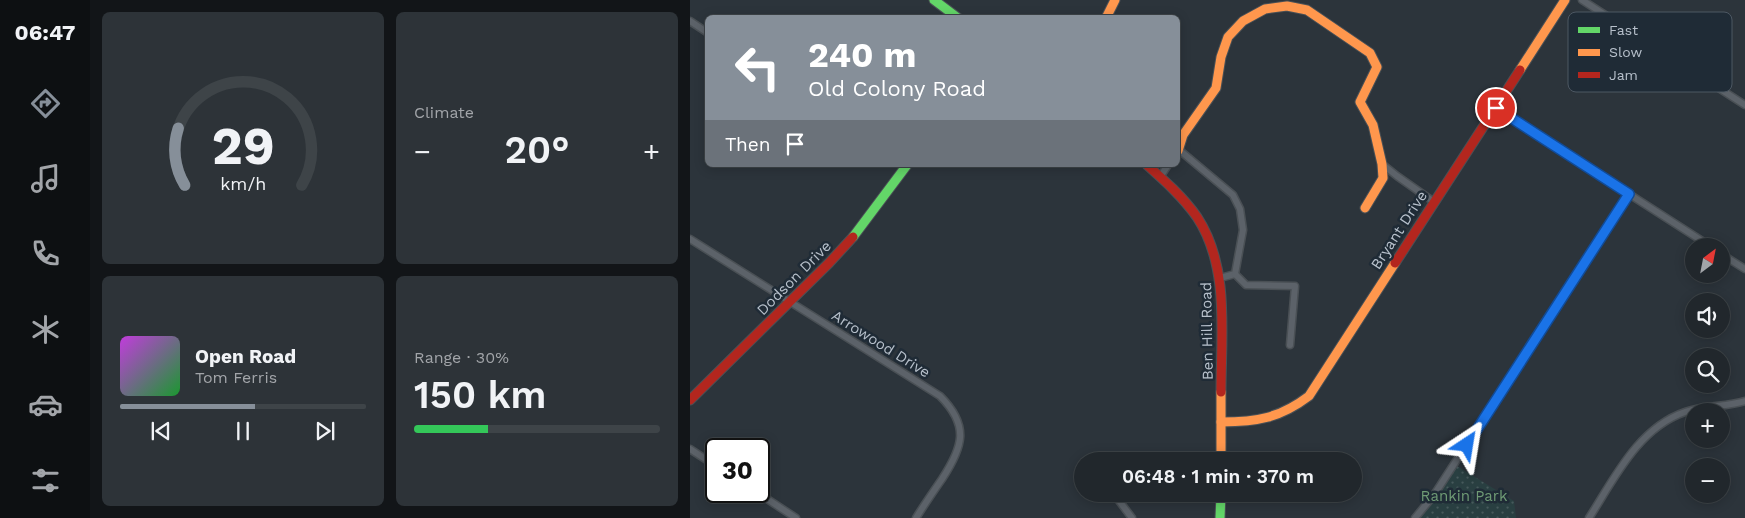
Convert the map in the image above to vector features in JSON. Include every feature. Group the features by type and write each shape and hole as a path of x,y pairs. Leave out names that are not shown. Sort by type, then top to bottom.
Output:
{"street":[{"path":"934,0 954,15"},
{"path":"1108,15 1115,0"},
{"name":"Bryant Drive","path":"1221,422 1246,423 1270,418 1293,409 1309,396 1565,0"},
{"path":"1582,0 1601,12"},
{"path":"1180,144 1183,136 1216,88 1221,57 1228,37 1243,21 1281,3 1307,10 1370,53 1377,67 1360,102 1373,126 1382,164 1383,178 1365,208"},
{"path":"690,21 705,30"},
{"path":"1725,92 1745,105"},
{"path":"1496,108 1698,238"},
{"path":"1180,151 1233,195 1240,209 1243,230 1235,274"},
{"path":"1382,164 1434,202"},
{"name":"Dodson Drive","path":"690,400 829,263 859,230 906,167"},
{"name":"Ben Hill Road","path":"1148,167 1176,191 1195,213 1208,236 1218,263 1222,287 1221,452"},
{"path":"1160,177 1167,167"},
{"path":"1415,518 1434,495 1629,194"},
{"name":"Arrowood Drive","path":"690,239 940,396 951,407 959,422 960,441 955,459 916,518"},
{"path":"1730,260 1745,269"},
{"path":"1220,278 1235,274"},
{"path":"1235,274 1246,285 1295,286 1290,345"},
{"path":"1589,518 1632,452 1654,429 1666,420 1684,412 1745,401"},
{"path":"690,449 705,459"},
{"path":"770,501 796,518"},
{"path":"1120,502 1132,518"},
{"path":"1220,518 1221,502"}],"green space":[{"name":"Rankin Park","path":"1457,466 1514,501 1516,518 1419,518 1428,509"}],"traffic: fast":[{"path":"934,0 954,15"},
{"path":"853,237 906,167"},
{"path":"1220,518 1221,502"}],"traffic: slow":[{"path":"1108,15 1115,0"},
{"path":"1520,70 1565,0"},
{"path":"1180,145 1183,135 1216,88 1221,57 1228,37 1243,21 1265,9 1287,6 1307,10 1370,53 1377,67 1360,102 1373,125 1382,164 1383,178 1365,208"},
{"path":"1221,422 1257,420 1268,417 1288,409 1309,396 1395,263"},
{"path":"1221,392 1221,452"}],"traffic: jam":[{"path":"1395,263 1520,70"},
{"path":"1149,167 1192,210 1208,236 1215,257 1219,279 1222,324 1221,392"},
{"path":"690,400 853,237"}],"route":[{"path":"1467,445 1629,194 1496,108"}]}
